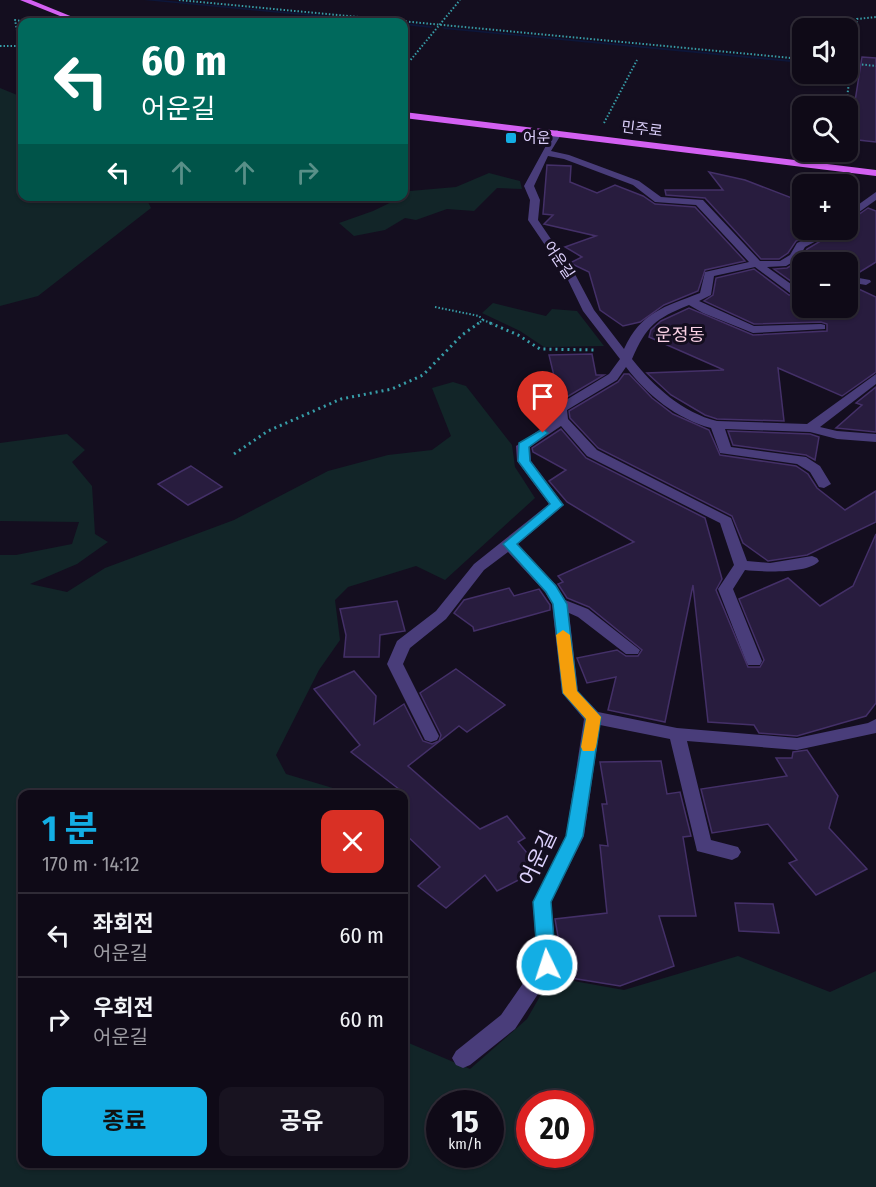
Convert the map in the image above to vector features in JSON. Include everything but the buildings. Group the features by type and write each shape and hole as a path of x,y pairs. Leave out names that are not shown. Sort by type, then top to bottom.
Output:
{"main road":[{"path":"24,0 71,18"},
{"name":"민주로","path":"408,115 876,173"}],"street":[{"name":"어운길","path":"557,133 529,186 535,200 532,220 571,276 589,311 642,380 671,404 700,421 717,425 810,428 837,435 876,438"},
{"path":"545,153 566,157 636,183 659,200 699,202 754,264 770,278 792,290"},
{"path":"858,210 876,195"},
{"path":"797,252 801,246 813,240"},
{"path":"741,565 726,521 592,453 562,420 560,409 613,377 626,359 638,332 660,313 705,296 709,274 754,264 782,264 792,258"},
{"path":"858,281 866,282"},
{"path":"692,302 707,311 753,330 820,327"},
{"path":"810,428 876,378"},
{"path":"431,736 395,664 403,645 441,615 479,567 556,505 524,461 523,446 562,420"},
{"path":"717,425 724,450 801,460 815,469 824,484"},
{"path":"509,544 551,589 560,604 570,693 593,717 676,734 797,744 873,728 876,725"},
{"path":"741,565 770,568 812,561"},
{"path":"741,565 725,589 754,661"},
{"path":"560,604 583,613 632,650"},
{"name":"어운길","path":"463,1059 507,1022 547,965 542,902 574,836 593,717"},
{"path":"676,734 703,846 732,852"}],"path":[{"path":"179,0 367,18"},
{"path":"408,63 460,0"},
{"path":"858,19 876,17"},
{"path":"18,21 15,21 18,34"},
{"path":"408,22 792,58"},
{"path":"0,46 18,46"},
{"path":"595,138 637,60"},
{"path":"858,64 876,66"},
{"path":"435,307 478,316 518,335 540,349 596,350 626,359"},
{"path":"234,454 268,431 341,399 392,388 423,375 462,334 483,320"}],"green space":[{"path":"0,88 18,95 18,201 148,201 151,208 38,296 0,306"},
{"path":"489,173 520,181 522,189 497,188 474,211 447,209 416,220 405,218 385,230 354,236 339,223 394,201 408,201 410,191 456,187"},
{"path":"493,303 546,316 552,309 577,311 604,346 544,347 520,331 482,313"},
{"path":"453,382 466,386 512,445 515,467 535,498 445,580 416,566 348,587 335,600 340,640 319,670 276,755 286,774 339,790 18,790 18,1168 408,1168 408,1043 470,1069 527,1019 551,977 624,990 738,956 830,992 876,971 876,1187 0,1187 0,555 16,555 72,544 79,522 0,521 0,443 67,434 85,450 72,462 92,486 95,534 108,542 77,564 30,584 67,592 105,568 234,520 328,471 388,455 432,450 451,436 432,388"}],"waterway":[{"path":"146,0 340,18"},
{"path":"863,0 876,2"},
{"path":"408,24 431,27"},
{"path":"444,28 792,61"},
{"path":"858,67 876,69"}],"slow traffic":[{"path":"563,635 570,693 593,717 589,747"}],"place":[{"name":"어운","path":"511,138"}],"district":[{"name":"운정동","path":"680,335"}],"route":[{"path":"543,433 523,446 524,461 556,505 509,544 551,589 560,604 570,693 593,717 574,836 542,902 547,965"}]}
